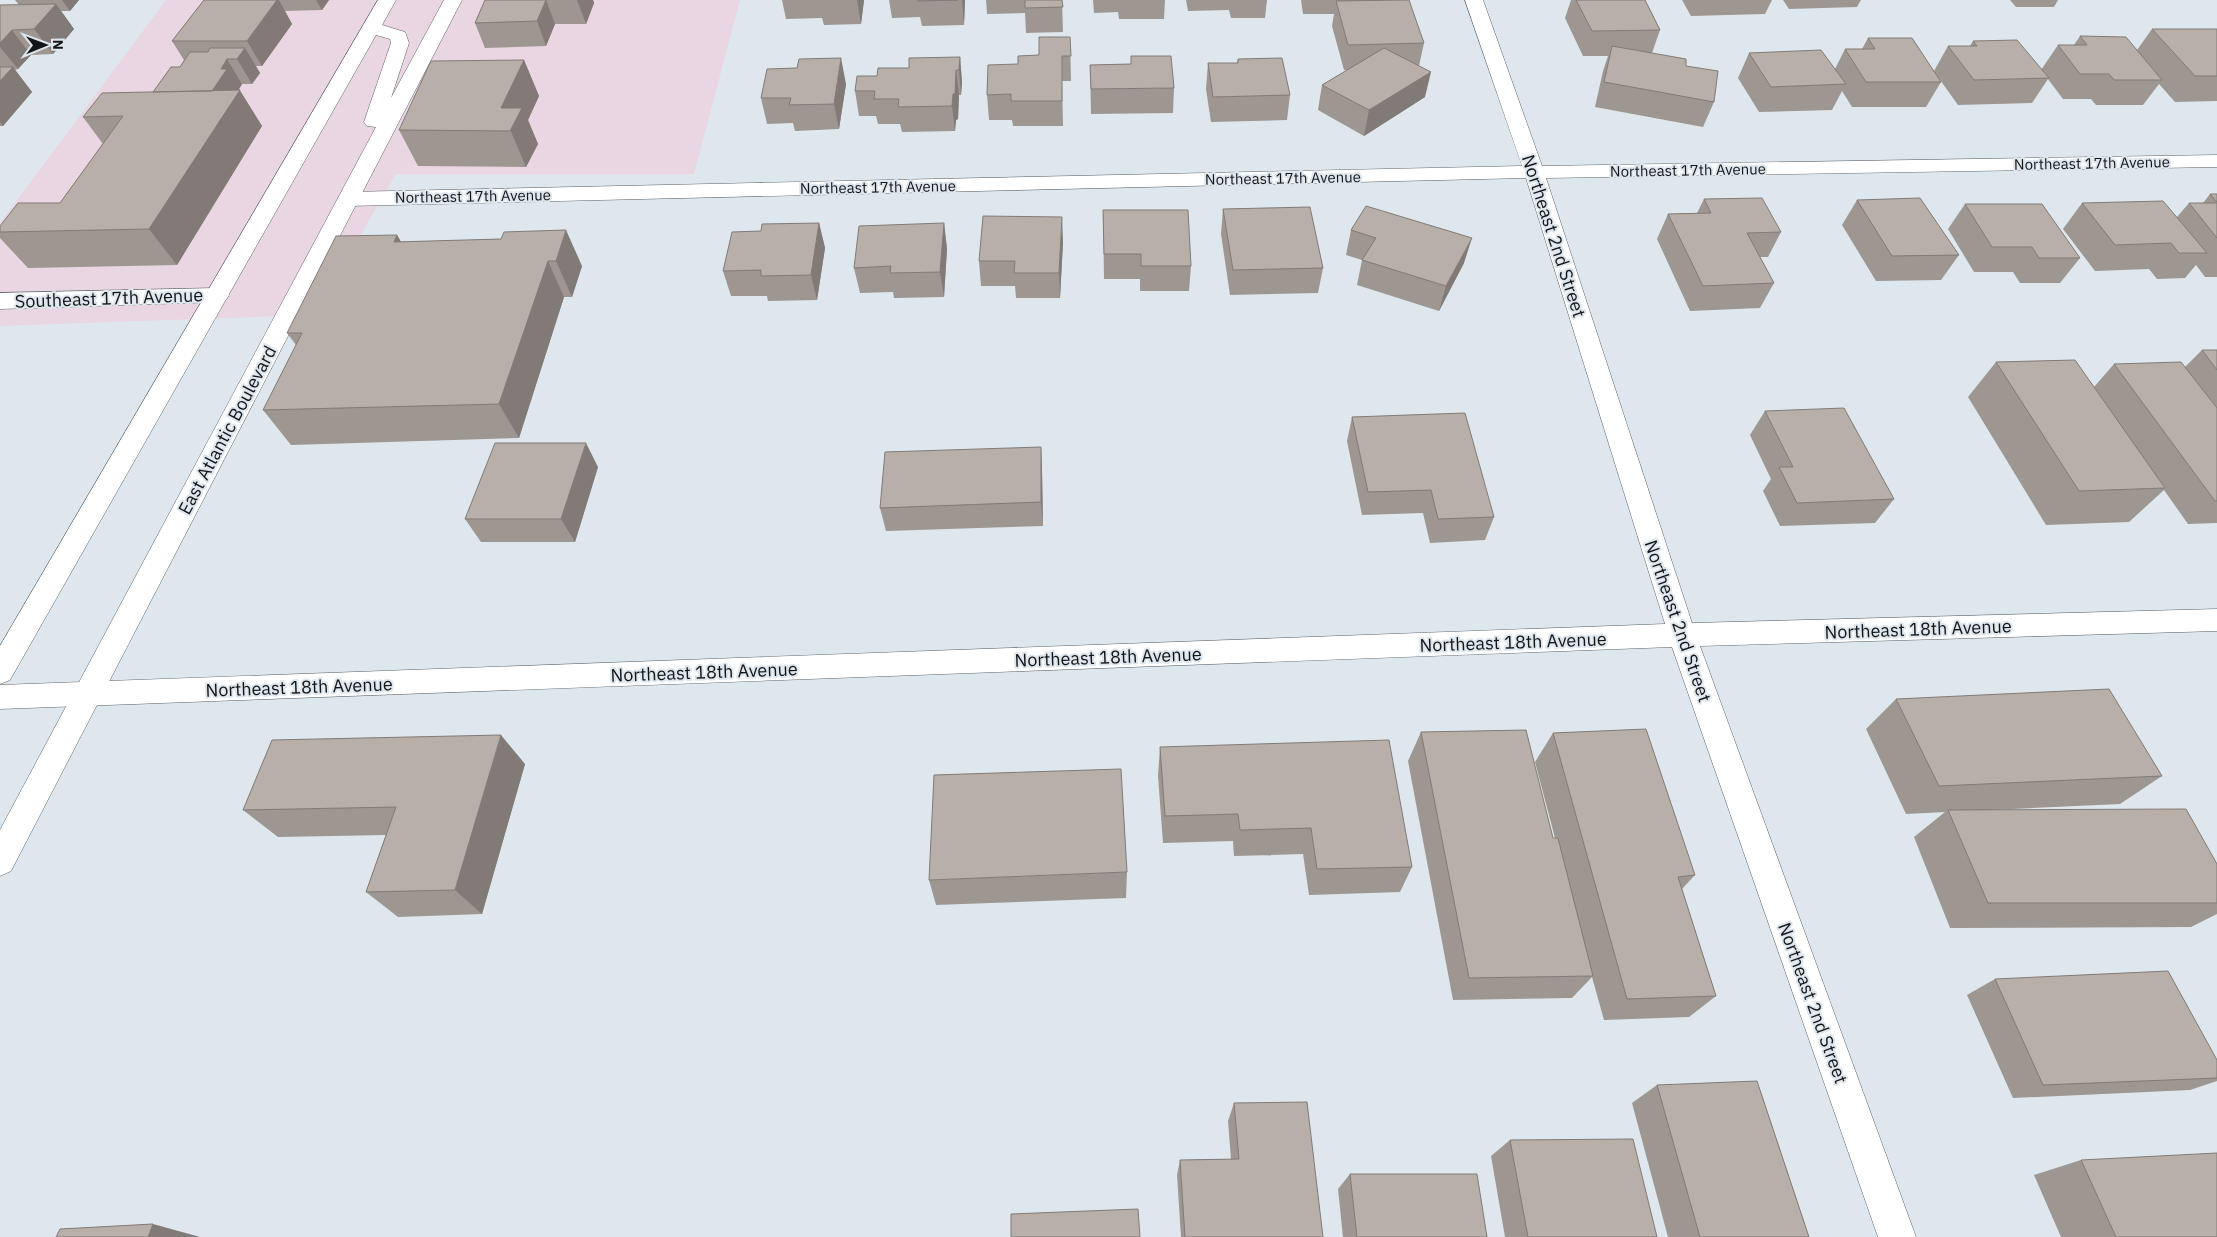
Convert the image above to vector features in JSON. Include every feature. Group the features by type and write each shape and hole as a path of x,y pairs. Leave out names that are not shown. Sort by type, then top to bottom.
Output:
{"street":[{"path":"0,672 387,0"},
{"name":"East Atlantic Boulevard","path":"0,861 453,0"},
{"name":"Northeast 2nd Street","path":"1474,0 1534,172 1682,636 1897,1237"},
{"path":"348,199 400,43 399,36 371,28"},
{"name":"Northeast 17th Avenue","path":"348,199 1534,172 2217,161"},
{"name":"Southeast 17th Avenue","path":"0,301 218,295"},
{"name":"Northeast 18th Avenue","path":"0,697 1682,636 2217,620"}],"shaded area":[{"path":"166,0 740,0 694,174 396,174 314,315 0,326 0,223"}],"building":[{"path":"204,0 277,0 247,41 172,41"},
{"path":"485,0 546,0 537,21 475,23"},
{"path":"918,0 958,0 918,1"},
{"path":"1025,0 1062,0 1063,7 1025,8"},
{"path":"1409,0 1424,43 1348,45 1336,1"},
{"path":"1576,0 1645,0 1660,30 1592,31"},
{"path":"56,4 34,29 12,30 0,43 0,5"},
{"path":"2152,29 2217,29 2217,76 2195,76"},
{"path":"2080,36 2126,37 2162,80 2114,80 2109,74 2080,74 2058,45 2087,45"},
{"path":"1039,37 1070,37 1071,56 1062,56 1062,101 1011,101 1011,94 987,95 988,65 1018,64 1018,56 1039,55"},
{"path":"1868,38 1912,38 1941,82 1866,82 1845,49 1875,49"},
{"path":"2017,40 2049,78 1974,80 1948,46 1977,46 1973,41"},
{"path":"1612,46 1686,59 1686,66 1718,71 1714,102 1604,82"},
{"path":"210,48 245,48 237,59 227,59 221,69 227,69 212,91 153,92 171,67 180,67 190,52 208,52"},
{"path":"1384,48 1431,72 1369,110 1322,85"},
{"path":"1821,50 1846,84 1771,87 1749,53"},
{"path":"1131,56 1171,56 1174,88 1091,89 1090,65 1131,64"},
{"path":"960,57 959,70 956,70 955,94 953,94 952,106 898,107 899,99 874,99 875,91 855,91 857,76 877,76 878,68 909,68 909,58"},
{"path":"841,58 834,104 789,105 791,98 761,98 767,69 797,68 799,59"},
{"path":"1282,58 1290,95 1213,97 1208,63 1238,63 1238,59"},
{"path":"524,60 501,108 522,108 510,131 399,130 431,61"},
{"path":"0,67 13,67 0,81"},
{"path":"240,90 149,229 0,232 0,226 18,203 60,203 123,116 83,117 102,93"},
{"path":"2210,194 2217,194 2217,202"},
{"path":"1762,198 1781,232 1747,233 1774,283 1703,286 1668,214 1711,213 1704,199"},
{"path":"1920,198 1959,255 1892,256 1857,200"},
{"path":"2163,201 2207,253 2179,253 2171,243 2115,245 2082,203"},
{"path":"2189,203 2217,203 2217,238"},
{"path":"1965,204 2042,204 2080,258 2039,258 2032,247 1992,247"},
{"path":"1366,206 1472,238 1446,286 1362,260 1376,238 1351,230"},
{"path":"1310,207 1323,268 1233,270 1223,209"},
{"path":"1103,210 1188,210 1191,266 1141,266 1141,254 1104,254"},
{"path":"983,216 1062,217 1059,273 1014,273 1015,261 979,261"},
{"path":"819,223 811,275 761,276 761,270 723,271 732,232 761,231 762,224"},
{"path":"944,223 940,272 890,273 891,266 854,268 859,226"},
{"path":"566,230 556,261 548,261 499,404 263,410 302,333 287,333 336,236 397,235 394,242 501,239 504,232"},
{"path":"2202,350 2217,350 2217,370"},
{"path":"2075,360 2165,488 2079,491 1996,362"},
{"path":"2181,362 2217,408 2217,501 2215,501 2114,364"},
{"path":"1844,408 1894,499 1797,503 1779,467 1793,467 1765,411"},
{"path":"1465,413 1494,517 1438,519 1431,490 1368,492 1352,417"},
{"path":"495,443 586,443 561,519 465,519"},
{"path":"1041,447 1041,502 880,508 885,452"},
{"path":"2109,689 2162,776 1939,786 1896,699"},
{"path":"1646,729 1695,875 1678,877 1716,996 1627,999 1553,733"},
{"path":"1526,730 1553,838 1558,838 1593,976 1469,978 1421,732"},
{"path":"501,735 455,890 366,892 396,807 243,810 272,740"},
{"path":"1389,740 1412,867 1317,869 1311,828 1240,830 1238,814 1165,816 1160,747"},
{"path":"1121,769 1127,872 929,880 934,775"},
{"path":"2186,809 2217,864 2217,903 1988,903 1948,810"},
{"path":"2168,971 2217,1060 2217,1078 2043,1085 1995,979"},
{"path":"1757,1081 1809,1237 1700,1237 1657,1085"},
{"path":"1307,1102 1323,1237 1185,1237 1180,1160 1239,1159 1234,1103"},
{"path":"1633,1139 1657,1237 1528,1237 1510,1140"},
{"path":"2217,1153 2217,1237 2116,1237 2081,1160"},
{"path":"1350,1174 1477,1174 1487,1237 1357,1237"},
{"path":"1138,1209 1140,1237 1011,1237 1011,1214"},
{"path":"153,1224 148,1237 56,1237 60,1229"}]}
